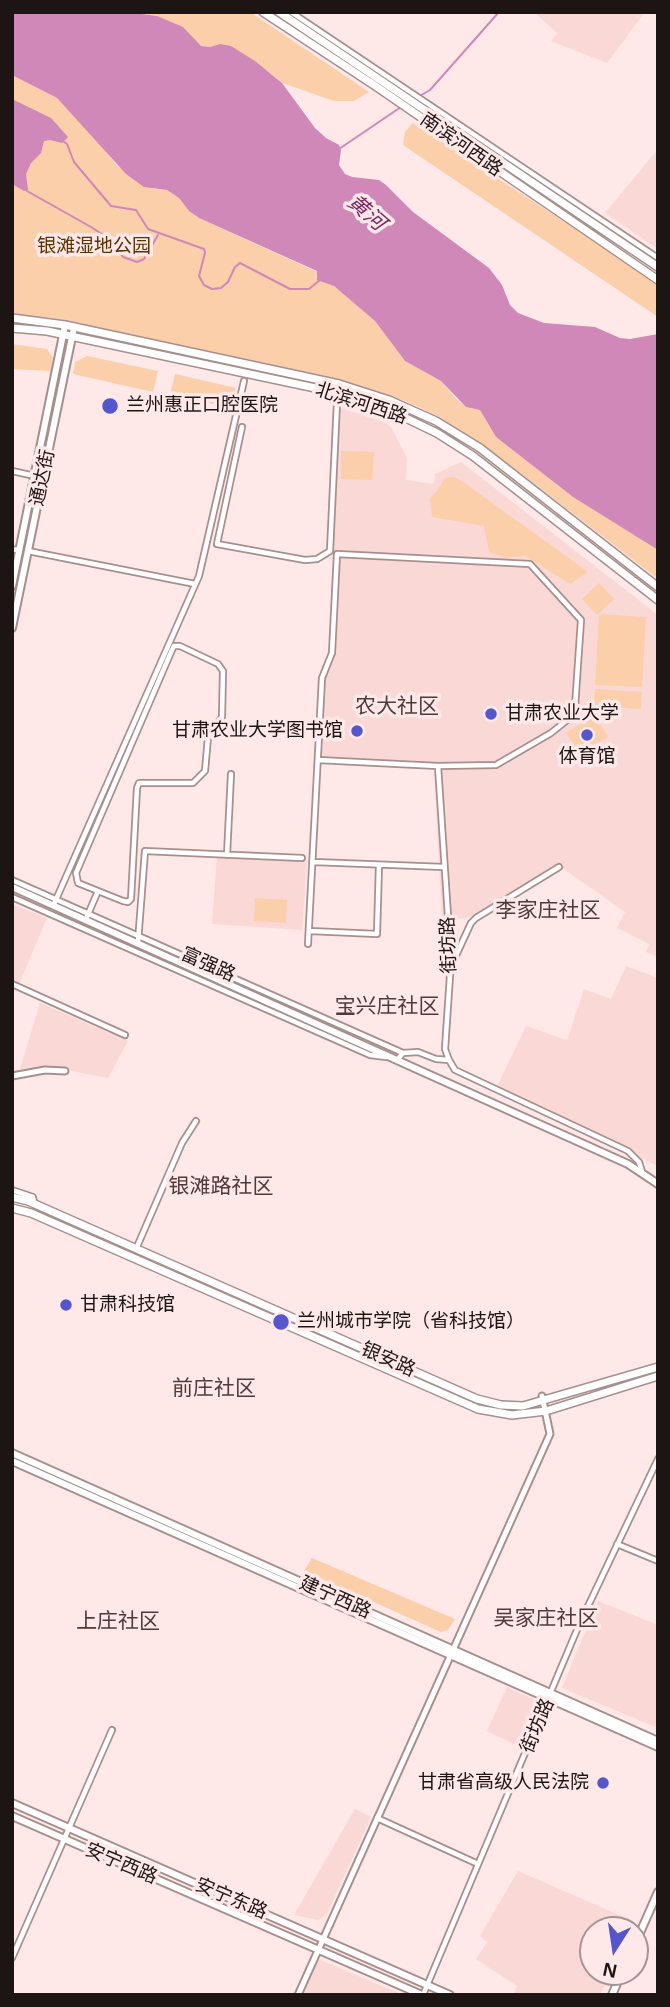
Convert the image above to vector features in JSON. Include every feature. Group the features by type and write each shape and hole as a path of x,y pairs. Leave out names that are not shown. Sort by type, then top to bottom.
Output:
{"main road":[{"name":"南滨河西路","path":"263,12 378,79"},
{"name":"南滨河西路","path":"279,12 658,267"},
{"name":"南滨河西路","path":"426,111 658,280"},
{"name":"北滨河西路","path":"12,318 65,325 339,384 389,400 436,421 480,448 657,594"},
{"name":"通达街","path":"12,628 68,336 65,325"},
{"name":"通达街","path":"12,586 16,549 68,336 74,327"},
{"name":"北滨河西路","path":"12,328 68,336 320,389 387,409 437,433 473,456 657,594"},
{"name":"富强路","path":"12,887 55,902 138,938 401,1056 628,1164 658,1184"},
{"name":"银安路","path":"12,1196 477,1399 501,1405 523,1406 658,1367"},
{"name":"银安路","path":"12,1208 31,1213 478,1409 512,1415 546,1411 658,1376"},
{"name":"建宁西路","path":"12,1453 451,1653"},
{"name":"建宁西路","path":"12,1461 658,1741"},
{"name":"建宁西路","path":"550,1696 658,1747"},
{"name":"安宁东路","path":"12,1802 450,1995"},
{"name":"安宁西路","path":"12,1816 422,1995"},
{"path":"647,1916 658,1892"}],"street":[{"name":"南滨河西路","path":"291,12 378,79"},
{"name":"南滨河西路","path":"426,111 658,258"},
{"path":"55,902 204,560 244,381"},
{"path":"242,427 217,544 305,560 317,559 330,551 337,402"},
{"path":"12,471 35,476"},
{"path":"28,551 195,584"},
{"path":"308,944 322,678 332,653 337,554 530,564 581,620 575,707 571,717 551,733 496,765 438,766 318,760"},
{"path":"174,646 180,646 218,664 223,671 222,717 208,737 205,771 193,783 139,783 131,899 128,902 123,901 98,891 78,883 76,873 172,650 174,646"},
{"name":"街坊路","path":"438,766 451,966 445,1049 449,1060"},
{"path":"227,855 231,775"},
{"path":"138,938 145,851 302,858"},
{"path":"314,862 444,867"},
{"path":"310,931 377,934 379,865"},
{"path":"451,966 471,923 476,918 559,867"},
{"name":"富强路","path":"12,880 55,902"},
{"path":"87,916 98,891"},
{"name":"富强路","path":"12,897 370,1055 401,1056"},
{"path":"12,984 125,1035"},
{"path":"401,1056 418,1052 436,1059 449,1060 456,1070 628,1151 639,1161 642,1174"},
{"path":"12,1076 45,1070 65,1071"},
{"path":"136,1249 182,1143 196,1121"},
{"path":"12,1190 33,1197 35,1204"},
{"path":"298,1995 550,1434 543,1399"},
{"name":"街坊路","path":"422,1995 550,1696 658,1459"},
{"path":"617,1544 658,1561"},
{"path":"12,1958 71,1829 112,1730"},
{"path":"377,1818 478,1864"}],"shaded area":[{"path":"534,12 645,12 607,63 551,41 557,33"},
{"path":"658,149 658,249 605,213"},
{"name":"甘肃农业大学","path":"338,407 391,427 407,458 406,480 434,484 435,474 461,462 658,615 658,957 646,952 649,944 617,928 625,912 558,865 471,917 442,921 434,770 431,763 322,757 325,672 335,650 340,560 332,559"},
{"path":"217,856 307,862 302,930 212,924"},
{"path":"12,904 47,918 19,984 12,980"},
{"path":"626,966 658,978 658,1166 496,1089 526,1026 567,1040 584,989 611,999"},
{"path":"40,1003 128,1041 108,1078 61,1069 20,1069"},
{"path":"598,1601 658,1625 658,1728 562,1688"},
{"path":"507,1687 546,1705 526,1750 487,1731"},
{"path":"355,1809 371,1817 326,1916 318,1920 294,1915"},
{"path":"518,1871 622,1916 579,1916 579,1986 604,1986 600,1995 514,1995 517,1986 476,1959 487,1942 480,1936"},
{"path":"318,1959 403,1995 301,1995"}],"green space":[{"path":"127,12 250,12 369,92 354,101 334,101 282,83 269,72 220,44 201,46 157,16"},
{"name":"银滩湿地公园","path":"12,75 57,98 117,166 154,189 167,190 199,218 317,272 316,278 334,286 375,321 405,361 441,381 459,402 480,410 496,437 573,497 658,550 658,579 523,475 438,416 403,400 297,371 51,318 12,315"},
{"path":"413,123 658,283 658,317 403,145 405,132"},
{"path":"12,344 47,349 53,358 51,371 12,369"},
{"path":"87,356 158,371 153,392 73,374 75,362"},
{"path":"175,374 236,388 232,408 170,395"},
{"path":"341,451 374,452 372,480 341,479"},
{"path":"454,477 588,572 570,584 525,556 506,558 489,552 484,526 432,517 430,498 445,478"},
{"path":"599,583 614,599 597,615 582,599"},
{"path":"599,614 646,617 642,687 595,685"},
{"path":"595,689 642,692 641,709 594,706"},
{"name":"体育馆","path":"595,715 608,737 580,754 566,733"},
{"path":"255,898 287,900 286,923 254,921"},
{"path":"312,1558 455,1619 448,1630 441,1632 304,1571"}],"water":[{"name":"黄河","path":"12,12 127,12 157,16 183,27 201,46 231,46 282,83 315,128 339,145 339,165 345,174 379,180 386,185 413,212 489,268 502,285 510,305 518,313 544,323 595,327 620,338 658,334 658,550 573,497 496,437 480,410 466,407 441,381 405,361 375,321 334,286 317,280 317,271 199,218 167,190 144,187 126,174 57,98 12,75"},
{"path":"12,99 51,118 68,137 62,143 44,141 41,153 31,163 26,174 28,190 24,191 12,184"}],"waterway":[{"path":"418,97 430,90 499,12"},
{"path":"339,149 401,107"},
{"path":"63,141 67,144 74,162 111,206 136,210 148,229 204,249 199,276 204,285 212,289 221,288 240,263 290,289 309,289 320,280"},
{"path":"27,191 91,227 111,240 123,257 137,262 144,259 158,235"}],"place":[{"name":"兰州惠正口腔医院","path":"110,406"},
{"name":"甘肃农业大学","path":"491,714"},
{"name":"甘肃农业大学图书馆","path":"357,731"},
{"name":"体育馆","path":"587,735"},
{"name":"甘肃科技馆","path":"66,1305"},
{"name":"兰州城市学院（省科技馆）","path":"281,1322"},
{"name":"甘肃省高级人民法院","path":"603,1783"}],"district":[{"name":"农大社区","path":"397,707"},
{"name":"李家庄社区","path":"548,911"},
{"name":"宝兴庄社区","path":"387,1007"},
{"name":"银滩路社区","path":"221,1187"},
{"name":"前庄社区","path":"214,1389"},
{"name":"吴家庄社区","path":"546,1619"},
{"name":"上庄社区","path":"118,1622"}]}
